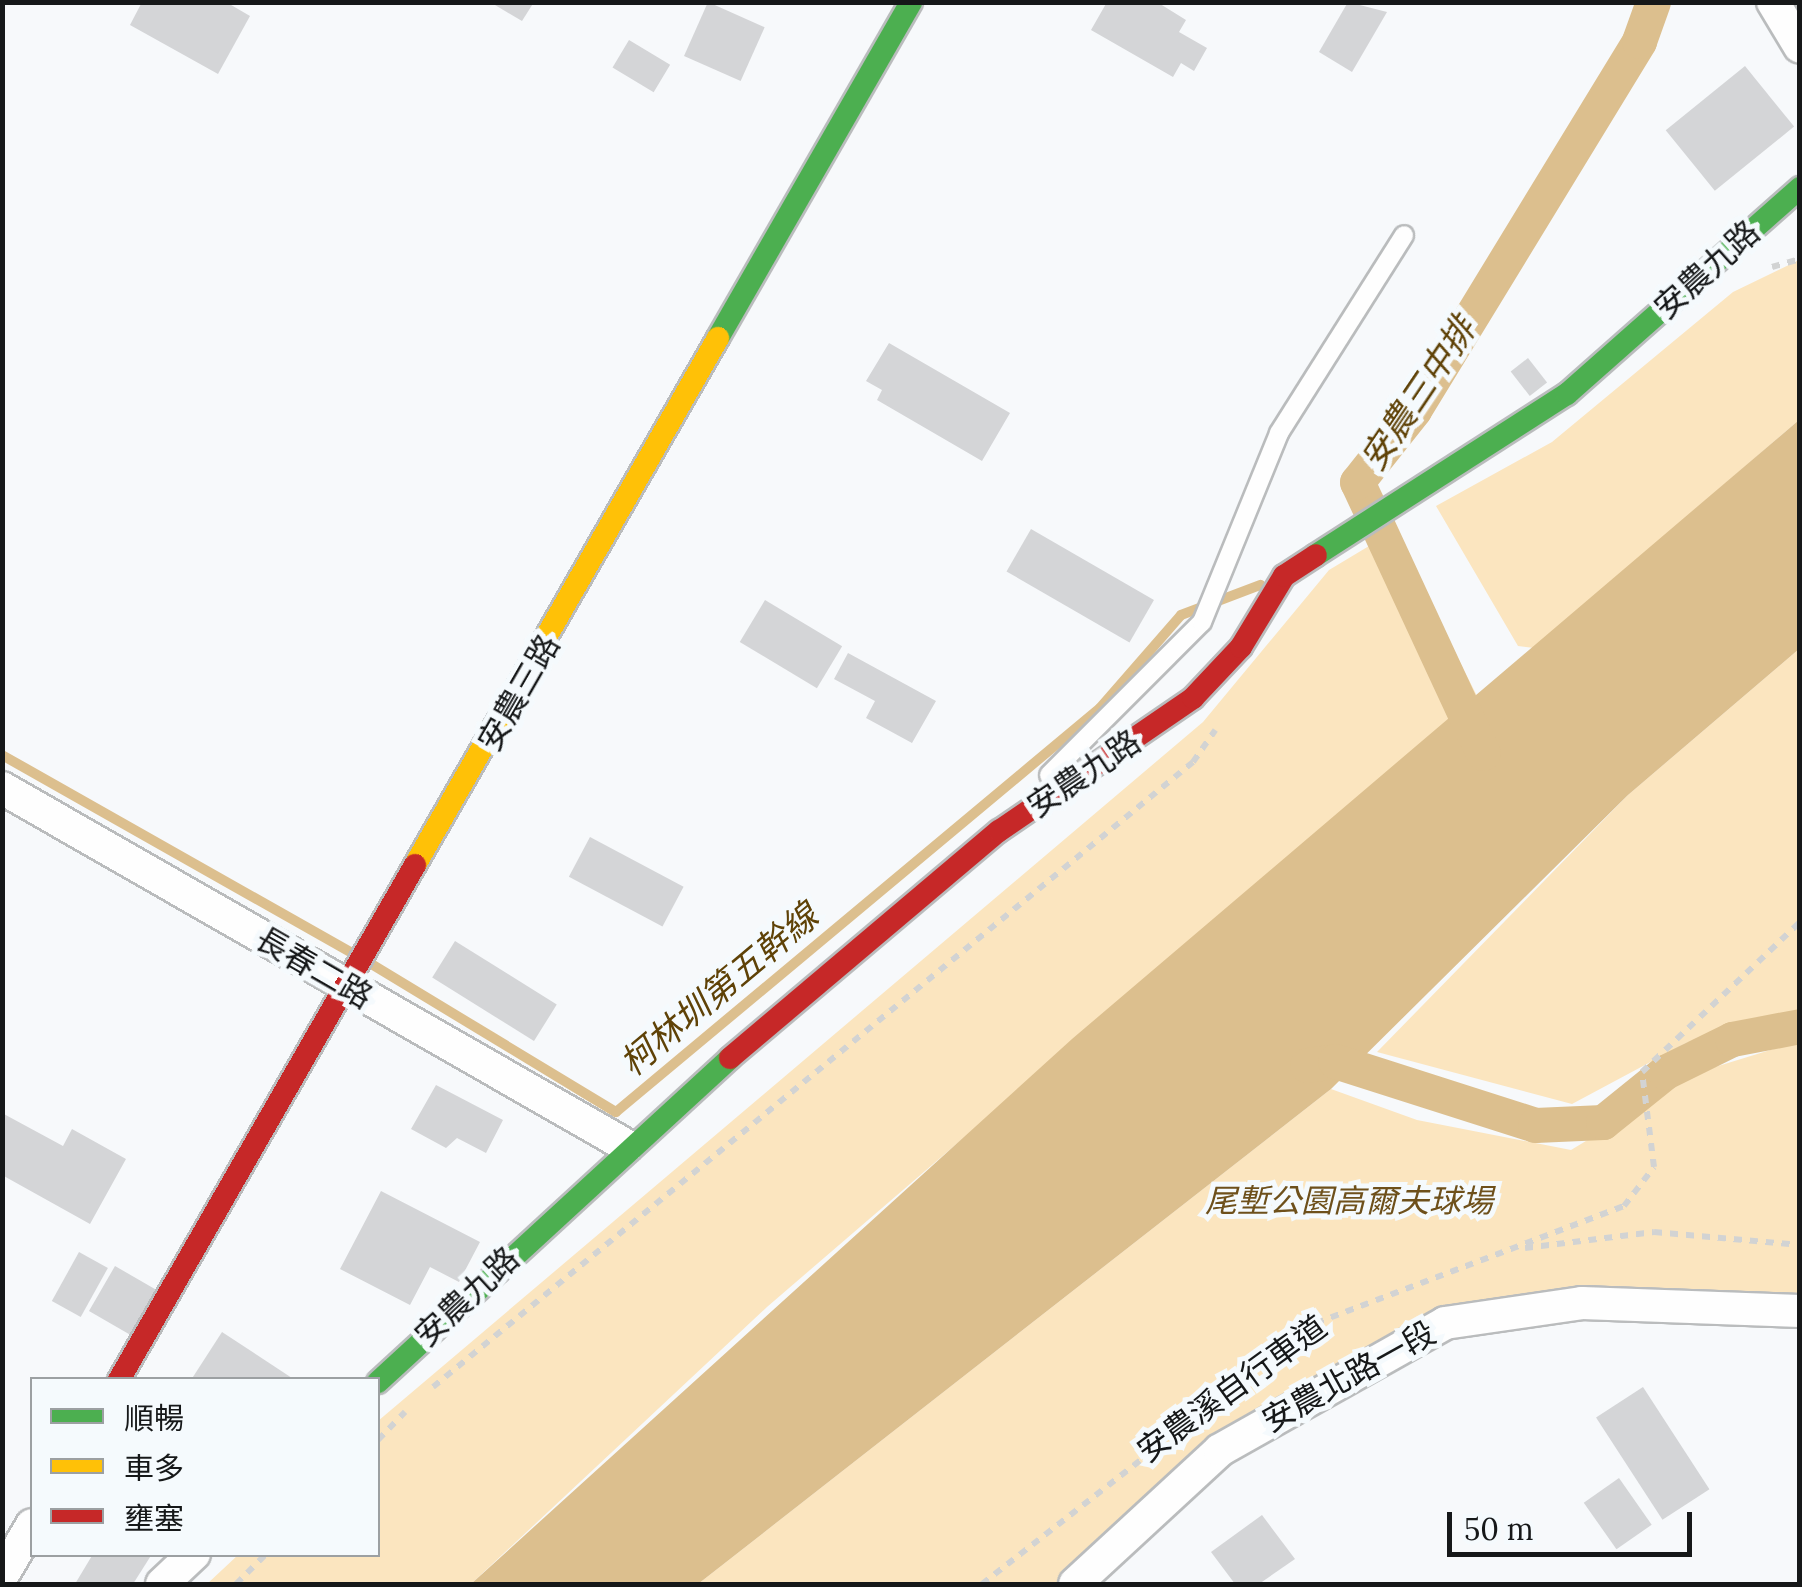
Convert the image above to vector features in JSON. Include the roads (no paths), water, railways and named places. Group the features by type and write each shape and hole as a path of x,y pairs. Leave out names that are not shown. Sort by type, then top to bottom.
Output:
{"street":[{"name":"安農三路","path":"121,1377 351,990 912,2"},
{"path":"1773,2 1800,47"},
{"name":"安農九路","path":"380,1380 628,1146 1000,830 1193,698 1241,647 1284,576 1356,524 1566,394 1800,188"},
{"name":"長春二路","path":"2,788 628,1146"},
{"name":"安農北路一段","path":"1075,1584 1220,1450 1446,1322 1582,1302 1800,1310"},
{"path":"2,1576 30,1528"},
{"path":"162,1584 191,1557"}],"lane":[{"path":"1000,830 1202,622 1279,433 1404,234"}],"waterway":[{"name":"安農三中排","path":"1483,753 1357,482 1414,410 1639,41 1653,2"},
{"name":"柯林圳第五幹線","path":"373,965 616,1112 1100,708 1181,615 1260,585"},
{"name":"柯林圳第五幹線","path":"2,755 354,954"},
{"path":"1307,1065 1335,1061 1535,1125 1603,1122 1665,1072 1732,1039 1800,1026"}],"park label":[{"name":"尾塹公園高爾夫球場","path":"1349,1201"}]}
